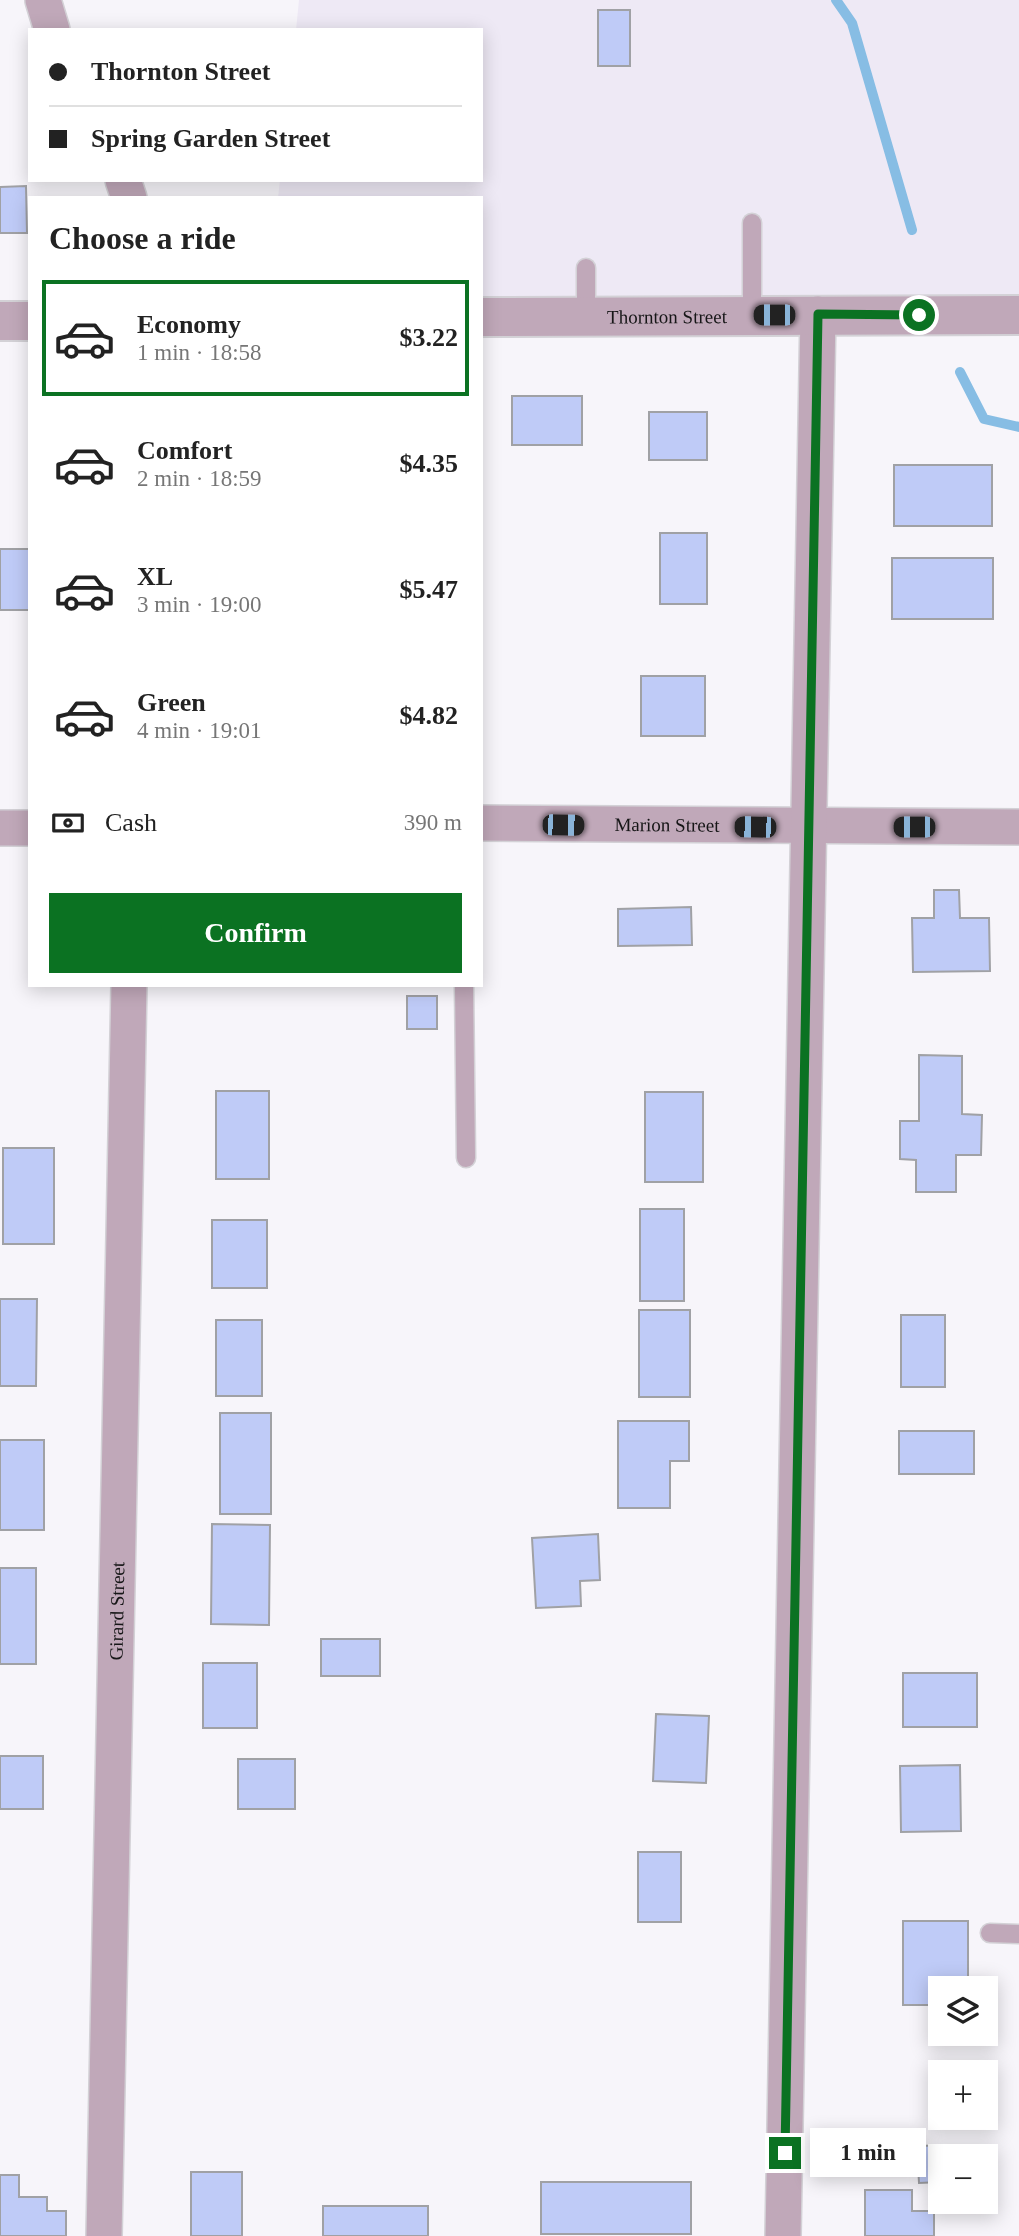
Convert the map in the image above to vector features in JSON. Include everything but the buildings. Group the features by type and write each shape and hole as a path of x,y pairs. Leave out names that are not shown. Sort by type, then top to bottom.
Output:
{"street":[{"path":"43,0 51,28"},
{"path":"783,2236 818,314"},
{"name":"Thornton Street","path":"483,317 1019,315"},
{"path":"0,321 28,321"},
{"name":"Marion Street","path":"483,824 810,828 1019,827"},
{"path":"0,828 28,828"},
{"name":"Girard Street","path":"104,2236 130,987"}],"lane":[{"path":"752,223 752,315"},
{"path":"586,268 586,316"},
{"path":"464,987 466,1158"},
{"path":"990,1933 1019,1934"}],"shaded area":[{"path":"299,0 1019,0 1019,315 483,317 483,196 278,196 280,182 483,182 483,28 296,28"}],"waterway":[{"path":"836,0 852,23 912,230"},
{"path":"960,372 984,419 1019,427"}],"route":[{"path":"785,2153 818,314 919,315"}]}
